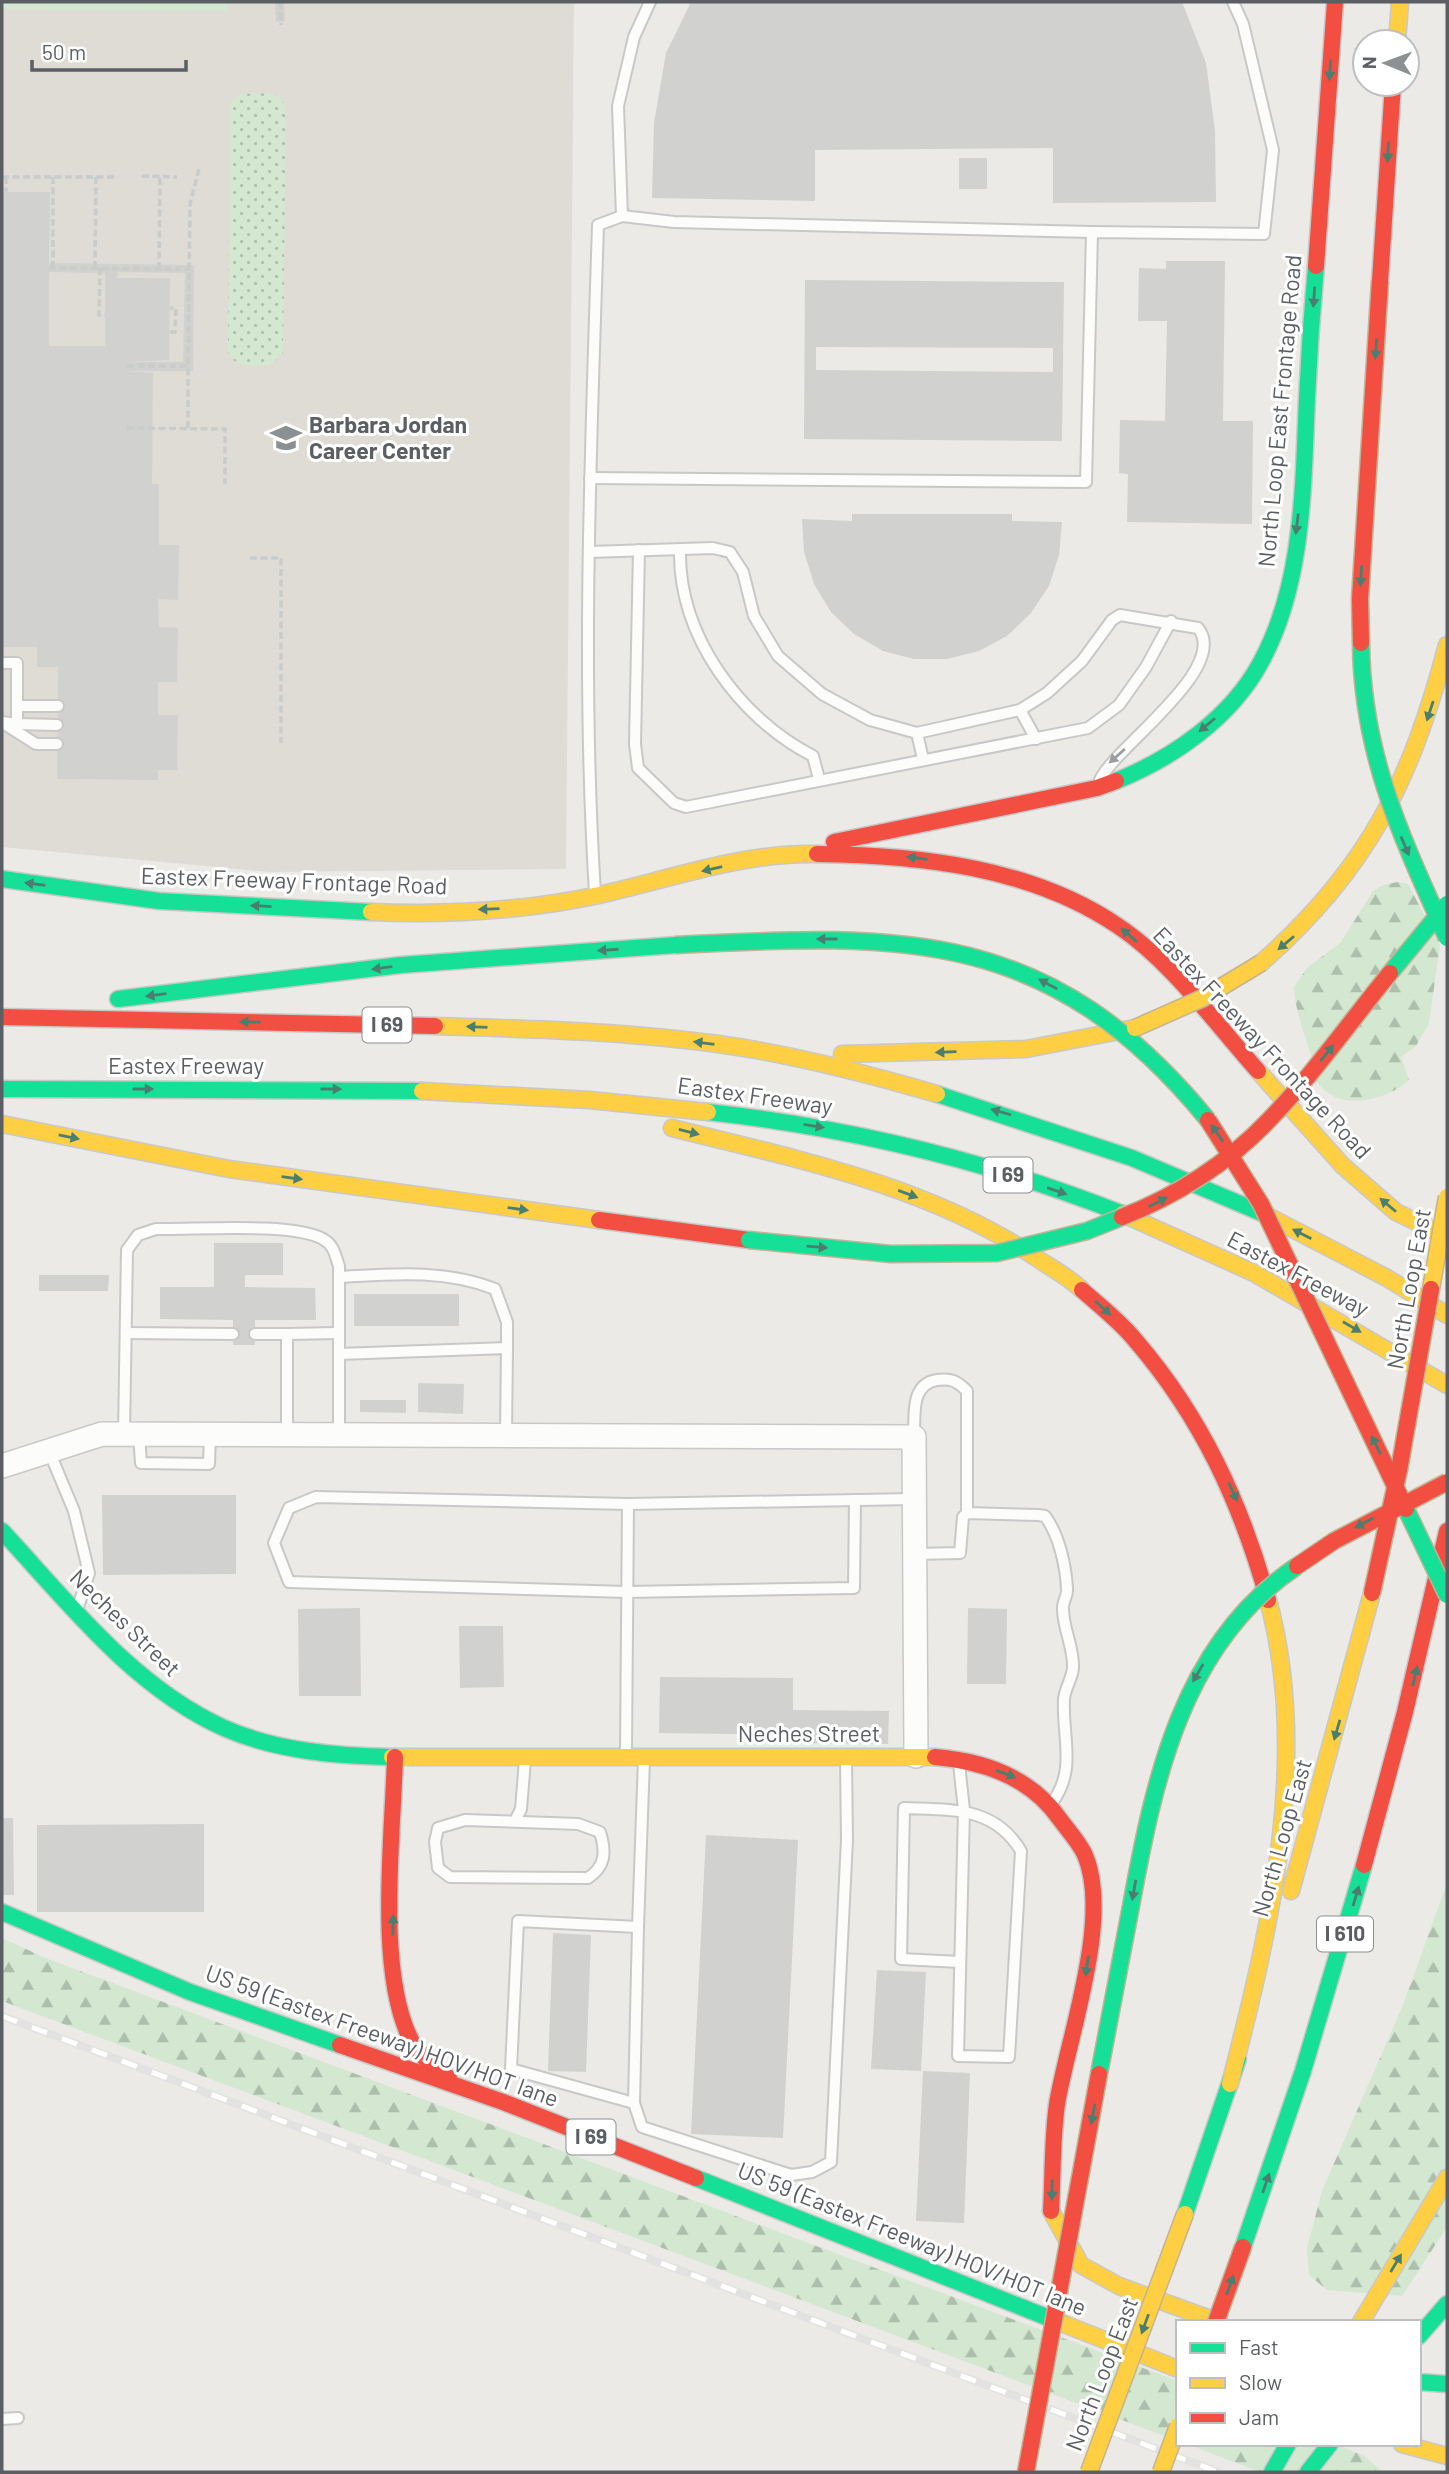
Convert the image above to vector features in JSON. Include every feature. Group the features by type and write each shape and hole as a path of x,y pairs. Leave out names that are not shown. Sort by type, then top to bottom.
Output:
{"main road":[{"name":"North Loop East Frontage Road","path":"779,853 1097,788 1157,763 1227,708 1261,663 1284,605 1298,519 1335,2"},
{"path":"1398,28 1400,2"},
{"path":"1392,98 1360,600 1361,677 1373,751 1393,818 1447,938"},
{"path":"772,1053 885,1054 1028,1049 1094,1040 1135,1028 1203,998 1261,963 1289,941 1331,899 1382,826 1418,746 1447,645"},
{"name":"Eastex Freeway Frontage Road","path":"2,879 159,901 401,912 500,909 595,896 779,853 896,856 953,864 1012,877 1063,896 1119,926 1167,969 1343,1166 1396,1212 1447,1237"},
{"path":"2,1124 229,1170 749,1240 891,1254 997,1253 1067,1237 1150,1206 1210,1171 1268,1122 1447,904"},
{"path":"2,1015 401,965 676,945 852,939 950,951 996,962 1037,978 1068,994 1126,1035 1169,1077 1210,1124 1248,1183 1447,1595"},
{"name":"Eastex Freeway","path":"2,1015 558,1030 663,1037 772,1053 836,1067 1030,1120 1129,1155 1286,1226 1381,1276 1447,1315"},
{"name":"Eastex Freeway","path":"2,1089 348,1089 527,1095 697,1111 825,1128 886,1140 999,1172 1117,1213 1218,1257 1303,1299 1447,1385"},
{"path":"527,1095 763,1151 895,1189 966,1218 1014,1243 1071,1280 1144,1348 1175,1388 1223,1469 1251,1535 1270,1614 1280,1682 1285,1765 1277,1856 1252,1993 1230,2084"},
{"name":"North Loop East","path":"1089,2472 1185,2214 1230,2084 1304,1846 1372,1593 1402,1457 1447,1197"},
{"path":"1026,2472 1148,1812 1179,1712 1193,1682 1219,1641 1282,1574 1317,1549 1358,1526 1447,1482"},
{"name":"Neches Street","path":"2,1531 126,1660 172,1699 225,1729 283,1747 395,1757 916,1756 958,1759 1014,1776 1050,1805 1084,1853 1091,1884 1093,1920 1085,1977 1057,2106 1051,2214 1081,2265 1119,2286 1212,2320"},
{"name":"I 610","path":"1218,2320 1316,2029 1366,1862 1399,1742 1447,1531"},
{"path":"395,1757 393,1949 400,2011 411,2041 430,2064 462,2088"},
{"name":"US 59 (Eastex Freeway) HOV/HOT lane","path":"2,1912 190,1992 462,2088 1176,2368"},
{"path":"1363,2320 1447,2178"},
{"path":"1421,2334 1447,2304"},
{"path":"1421,2382 1447,2384"},
{"path":"1161,2472 1176,2431"},
{"path":"1272,2472 1287,2446"},
{"path":"1308,2472 1328,2446"},
{"path":"1410,2446 1447,2456"}],"street":[{"path":"2,1466 102,1434 914,1437 916,1756"}],"lane":[{"path":"622,216 618,106 634,37 650,2"},
{"path":"595,896 587,774 590,478 598,225 622,216 674,222 1264,234 1273,150 1243,24 1233,2"},
{"path":"590,478 1086,481 1091,232"},
{"path":"589,552 713,548 730,552 743,572 754,616 778,656 822,694 870,720 917,733 1020,710 1047,693 1082,661 1112,620 1120,615 1171,621 1198,628 1202,632 1203,653 1174,701 1107,765 1097,788"},
{"path":"680,549 687,599 713,664 749,709 791,745 813,756 819,779"},
{"path":"639,550 635,744 638,768 674,803 686,807 1088,727 1119,705 1146,667 1171,621"},
{"path":"2,663 17,663 17,724"},
{"path":"17,706 58,706"},
{"path":"1020,710 1036,739"},
{"path":"3,723 57,725"},
{"path":"3,723 36,744 57,744"},
{"path":"917,733 923,759"},
{"path":"132,1434 126,1333 127,1250 138,1235 156,1229 298,1231 323,1239 332,1247 339,1277 339,1435"},
{"path":"339,1277 416,1273 470,1279 495,1289 507,1322 506,1436"},
{"path":"126,1333 233,1334"},
{"path":"255,1334 339,1333"},
{"path":"287,1334 287,1435"},
{"path":"339,1354 507,1348"},
{"path":"914,1437 919,1390 927,1382 949,1378 959,1383 967,1391 967,1513 964,1517 960,1553 914,1554"},
{"path":"49,1451 74,1511 89,1573 77,1609"},
{"path":"855,1500 854,1588 627,1592 289,1582 274,1543 289,1508 316,1497 628,1503 914,1499"},
{"path":"626,1757 628,1503"},
{"path":"967,1513 1045,1516 1062,1556 1068,1592 1062,1610 1073,1660 1073,1672 1064,1697 1065,1741 1069,1758 1062,1789 1050,1805"},
{"path":"645,1757 634,2104 642,2127 790,2175 812,2172 831,2162 847,1840 846,1756"},
{"path":"515,1822 521,1810 526,1757"},
{"path":"958,1759 964,1810 958,2056 1009,2056 1021,1851 1010,1833 964,1810 904,1808 901,1959 960,1962"},
{"path":"465,1820 515,1822 578,1824 600,1832 606,1850 599,1871 587,1878 450,1877 438,1868 435,1842 438,1828 465,1820"},
{"path":"634,2104 511,2070 518,1921 638,1927"},
{"path":"2,2419 18,2418"}],"path":[{"path":"280,2 281,24"},
{"path":"188,428 190,204 199,169"},
{"path":"142,176 177,177"},
{"path":"6,192 4,177 117,177"},
{"path":"53,177 51,268 188,269"},
{"path":"96,177 99,315 104,315"},
{"path":"159,269 160,177"},
{"path":"170,308 176,308 175,332 170,332"},
{"path":"176,321 188,321"},
{"path":"127,366 188,366"},
{"path":"127,428 225,429 225,484"},
{"path":"250,558 281,558 281,743"}],"shaded area":[{"name":"Barbara Jordan Career Center","path":"2,2 574,2 566,869 269,872 2,847"}],"green space":[{"path":"2,2 227,2 227,11 2,9"},
{"path":"269,93 279,97 286,107 283,353 271,364 252,366 240,364 231,358 228,352 230,104 239,94"},
{"path":"1398,882 1408,884 1440,945 1429,1023 1416,1046 1401,1057 1409,1080 1390,1093 1378,1097 1353,1101 1341,1099 1320,1086 1316,1079 1298,1013 1294,987 1307,968 1341,942 1373,891 1383,885"},
{"path":"1447,1883 1447,2227 1402,2296 1327,2290 1309,2275 1307,2248 1322,2191 1403,2005"},
{"path":"2,1938 48,1959 1176,2380 1176,2440 2,2001"},
{"path":"1192,2446 1341,2446 1364,2456 1383,2472 1260,2472"}],"building":[{"path":"275,2 284,2 285,22 276,22"},
{"path":"691,2 1182,2 1206,63 1215,131 1216,202 1053,203 1053,148 815,150 815,201 652,198 654,123 666,53"},
{"path":"959,158 987,158 987,189 959,189"},
{"path":"2,192 50,192 49,263 194,265 193,371 127,371 153,373 152,484 159,484 159,545 179,545 178,600 158,599 159,627 178,628 177,682 158,682 158,715 178,715 177,770 158,770 158,780 57,779 58,667 37,667 37,647 2,647","holes":["49,272 105,273 105,346 49,346","118,272 185,273 183,362 127,362 169,360 170,278 117,278"]},
{"path":"1166,261 1225,261 1223,421 1253,421 1252,524 1127,522 1128,474 1119,473 1120,420 1165,421 1167,321 1138,321 1139,268 1166,269"},
{"path":"805,280 1064,282 1062,441 804,439","holes":["816,347 1053,348 1053,372 816,370"]},
{"path":"852,514 1012,514 1012,521 1062,522 1059,555 1049,586 1031,613 1007,636 979,651 947,659 914,659 883,651 854,634 831,612 814,584 804,552 802,519 852,521"},
{"path":"214,1243 283,1243 283,1275 245,1275 245,1287 315,1288 316,1320 255,1320 255,1345 233,1345 233,1320 160,1319 160,1287 214,1287"},
{"path":"39,1275 109,1275 108,1291 39,1291"},
{"path":"354,1294 459,1294 459,1326 354,1326"},
{"path":"418,1383 464,1384 463,1414 418,1412"},
{"path":"360,1400 406,1400 406,1413 360,1412"},
{"path":"102,1495 236,1495 236,1574 103,1575"},
{"path":"360,1608 361,1696 299,1696 298,1609"},
{"path":"968,1608 1007,1609 1006,1684 967,1684"},
{"path":"459,1626 503,1626 504,1687 460,1688"},
{"path":"660,1677 793,1678 793,1710 889,1711 888,1744 794,1743 794,1735 659,1733"},
{"path":"2,1818 13,1818 14,1895 2,1895"},
{"path":"204,1824 204,1912 37,1912 37,1825"},
{"path":"706,1835 798,1840 783,2138 691,2134"},
{"path":"553,1933 591,1935 586,2072 548,2071"},
{"path":"877,1970 926,1972 921,2071 871,2069"},
{"path":"923,2071 970,2073 964,2223 916,2221"}],"railway":[{"path":"2,2016 1218,2472"}],"traffic: fast":[{"path":"1116,781 1179,748 1217,718 1248,682 1275,632 1286,600 1299,533 1316,266"},
{"path":"1361,643 1363,684 1377,759 1400,830 1447,938"},
{"path":"2,879 159,901 371,912"},
{"path":"1390,973 1447,904"},
{"path":"676,945 834,940 904,944 969,956 1031,977 1091,1010 1149,1057 1208,1120"},
{"path":"118,999 401,965 676,945"},
{"path":"2,1089 422,1091"},
{"path":"937,1094 1132,1158 1264,1214"},
{"path":"708,1112 814,1127 919,1149 1022,1178 1123,1214"},
{"path":"749,1240 891,1254 997,1253 1087,1231 1122,1217"},
{"path":"1406,1509 1447,1595"},
{"path":"2,1531 104,1641 160,1690 191,1711 244,1736 285,1747 392,1757"},
{"path":"1099,2074 1150,1811 1163,1763 1180,1718 1200,1674 1226,1634 1258,1598 1297,1566"},
{"path":"1243,2247 1303,2071 1364,1865"},
{"path":"2,1912 190,1992 340,2045"},
{"path":"1185,2214 1238,2059"},
{"path":"696,2178 1064,2324"},
{"path":"1421,2334 1447,2304"},
{"path":"1421,2382 1447,2384"},
{"path":"1272,2472 1287,2446"},
{"path":"1308,2472 1328,2446"}],"traffic: slow":[{"path":"1398,28 1400,2"},
{"path":"1261,963 1330,893 1381,820 1418,739 1447,645"},
{"path":"371,912 457,912 543,905 599,895 735,862 762,857 817,854"},
{"path":"1135,1028 1203,998 1261,963"},
{"path":"435,1026 612,1033 718,1044 828,1065 937,1094"},
{"path":"842,1054 1026,1049 1135,1028"},
{"path":"1258,1071 1343,1166 1396,1212 1447,1237"},
{"path":"422,1091 589,1100 708,1112"},
{"path":"2,1124 229,1169 599,1220"},
{"path":"672,1128 814,1164 908,1194 953,1212 996,1234 1082,1290"},
{"path":"1431,1289 1447,1197"},
{"path":"1123,1214 1254,1273 1447,1385"},
{"path":"1264,1214 1387,1278 1447,1315"},
{"path":"1291,1891 1372,1593"},
{"path":"1230,2084 1271,1904 1285,1782 1286,1720 1280,1660 1268,1600"},
{"path":"392,1757 935,1757"},
{"path":"1362,2320 1447,2178"},
{"path":"1051,2211 1081,2265 1119,2286 1213,2320"},
{"path":"1089,2472 1185,2214"},
{"path":"1064,2324 1176,2368"},
{"path":"1161,2472 1176,2431"},
{"path":"1410,2446 1447,2456"}],"traffic: jam":[{"path":"1316,266 1335,2"},
{"path":"1380,281 1392,98"},
{"path":"1361,643 1360,599 1380,281"},
{"path":"834,842 1097,788 1116,781"},
{"path":"817,854 895,857 973,868 1049,890 1084,906 1138,940 1175,975 1258,1071"},
{"path":"1122,1217 1162,1199 1200,1177 1236,1151 1300,1086 1390,973"},
{"path":"2,1017 435,1026"},
{"path":"1208,1120 1261,1204 1406,1509"},
{"path":"599,1220 749,1240"},
{"path":"1372,1593 1399,1470 1431,1289"},
{"path":"1082,1290 1136,1341 1160,1370 1200,1431 1232,1496 1268,1600"},
{"path":"1297,1566 1334,1541 1447,1482"},
{"path":"1364,1865 1405,1712 1447,1531"},
{"path":"395,1757 389,1902 393,1978 400,2011 414,2046 449,2078"},
{"path":"935,1757 988,1767 1020,1782 1034,1792 1079,1844 1092,1879 1094,1909 1086,1977 1057,2104 1051,2211"},
{"path":"340,2045 503,2102 696,2178"},
{"path":"1026,2472 1099,2074"},
{"path":"1217,2320 1243,2247"}],"place":[{"name":"Barbara Jordan Career Center","path":"286,438"}]}
